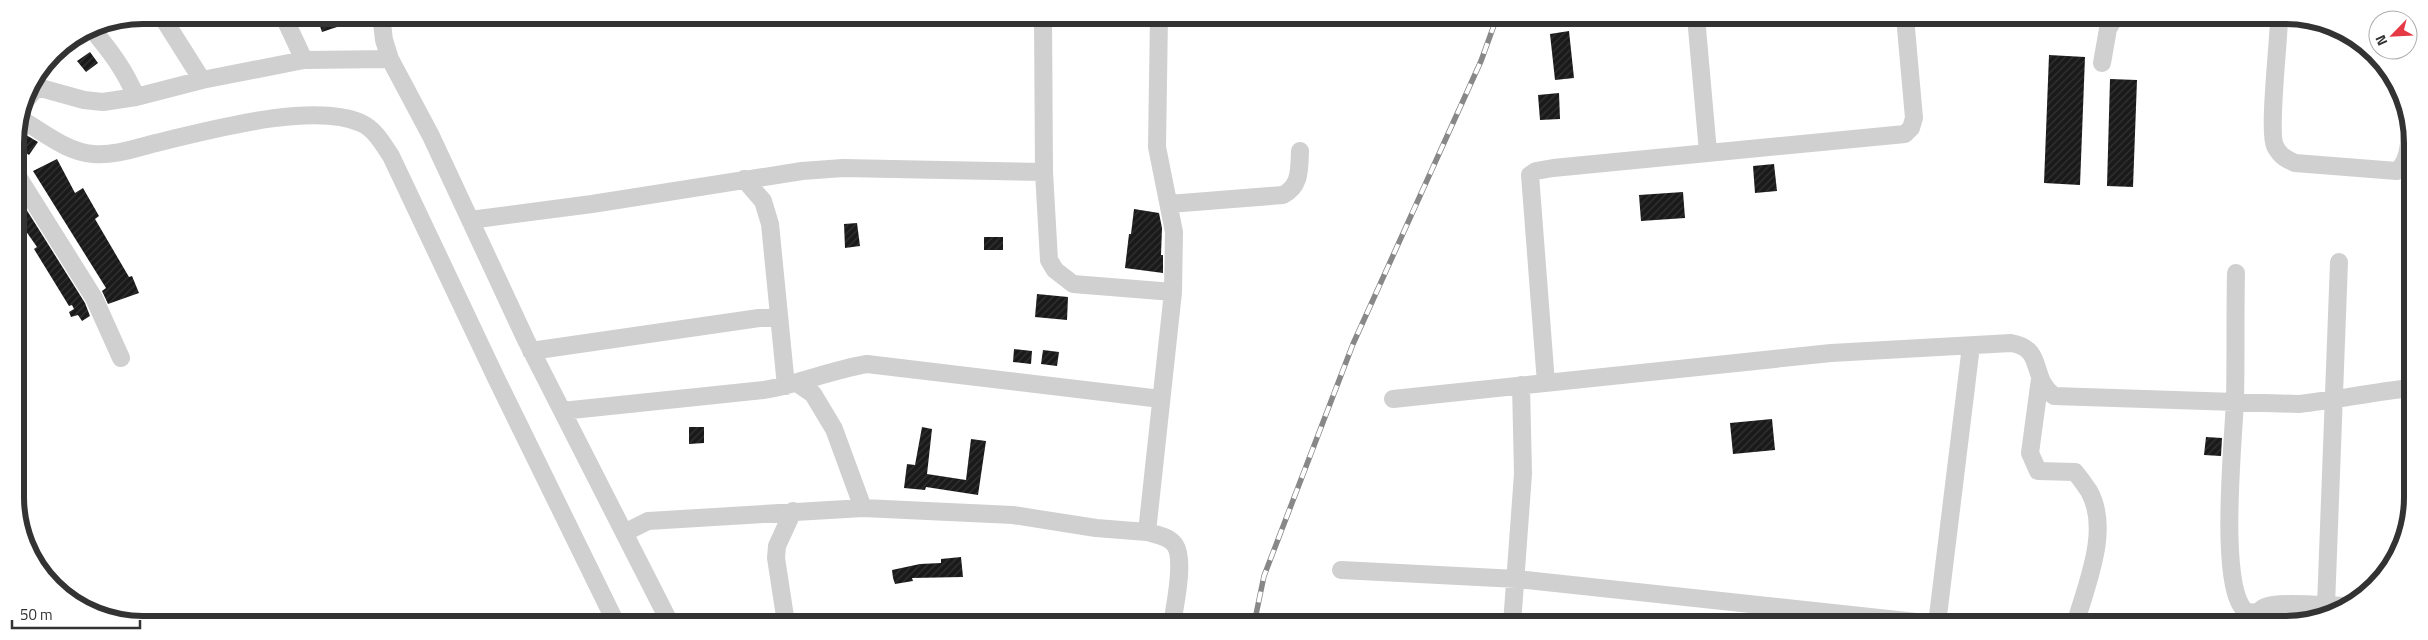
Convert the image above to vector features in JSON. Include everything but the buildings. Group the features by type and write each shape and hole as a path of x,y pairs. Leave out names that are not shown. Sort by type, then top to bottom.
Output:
{"street":[{"path":"167,24 202,80"},
{"path":"287,24 304,60"},
{"path":"382,24 384,40 390,59 431,136 532,351 666,616"},
{"path":"1042,24 1044,172 1049,260 1060,275 1073,284 1173,292"},
{"path":"1147,532 1173,292 1174,232 1157,147 1159,24"},
{"path":"1697,24 1708,152"},
{"path":"1546,383 1530,176 1536,171 1553,168 1905,134 1911,128 1914,118 1906,24"},
{"path":"2102,63 2110,24"},
{"path":"2279,24 2273,126 2274,144 2282,157 2296,164 2397,171 2404,164"},
{"path":"96,34 116,57 136,97"},
{"path":"34,95 103,102 136,97 202,80 304,60 390,59"},
{"path":"26,122 75,151 108,155 186,136 299,116 329,115 345,117 362,123 377,135 391,156 497,380 613,616"},
{"path":"1169,204 1283,194 1290,191 1298,181 1300,152"},
{"path":"470,220 592,204 744,179 843,168 1044,172"},
{"path":"744,179 763,201 767,211 778,318 791,384"},
{"path":"24,185 94,298 121,358"},
{"path":"2326,606 2339,262"},
{"path":"2236,273 2235,401 2230,540 2233,581 2243,609 2253,616"},
{"path":"532,351 759,318 778,318"},
{"path":"1393,399 1831,353 2011,343 2024,346 2031,352 2045,390 2054,396 2298,404 2334,401 2404,389"},
{"path":"1937,616 1971,346"},
{"path":"562,411 791,384 821,373 866,364 1162,398"},
{"path":"2040,379 2030,453 2034,464 2038,471 2075,472 2090,492 2096,513 2097,538 2077,616"},
{"path":"791,384 813,394 834,428 863,508"},
{"path":"1513,616 1523,474 1521,385"},
{"path":"624,533 648,522 863,508 1013,515 1096,528 1147,532 1163,536 1174,544 1178,552 1180,563 1173,616"},
{"path":"785,616 776,558 777,546 793,512"},
{"path":"1341,570 1517,579 1843,616"},
{"path":"2259,616 2264,608 2276,605 2333,606"}],"railway":[{"path":"1256,616 1264,576 1353,344 1481,61 1494,24"}]}
